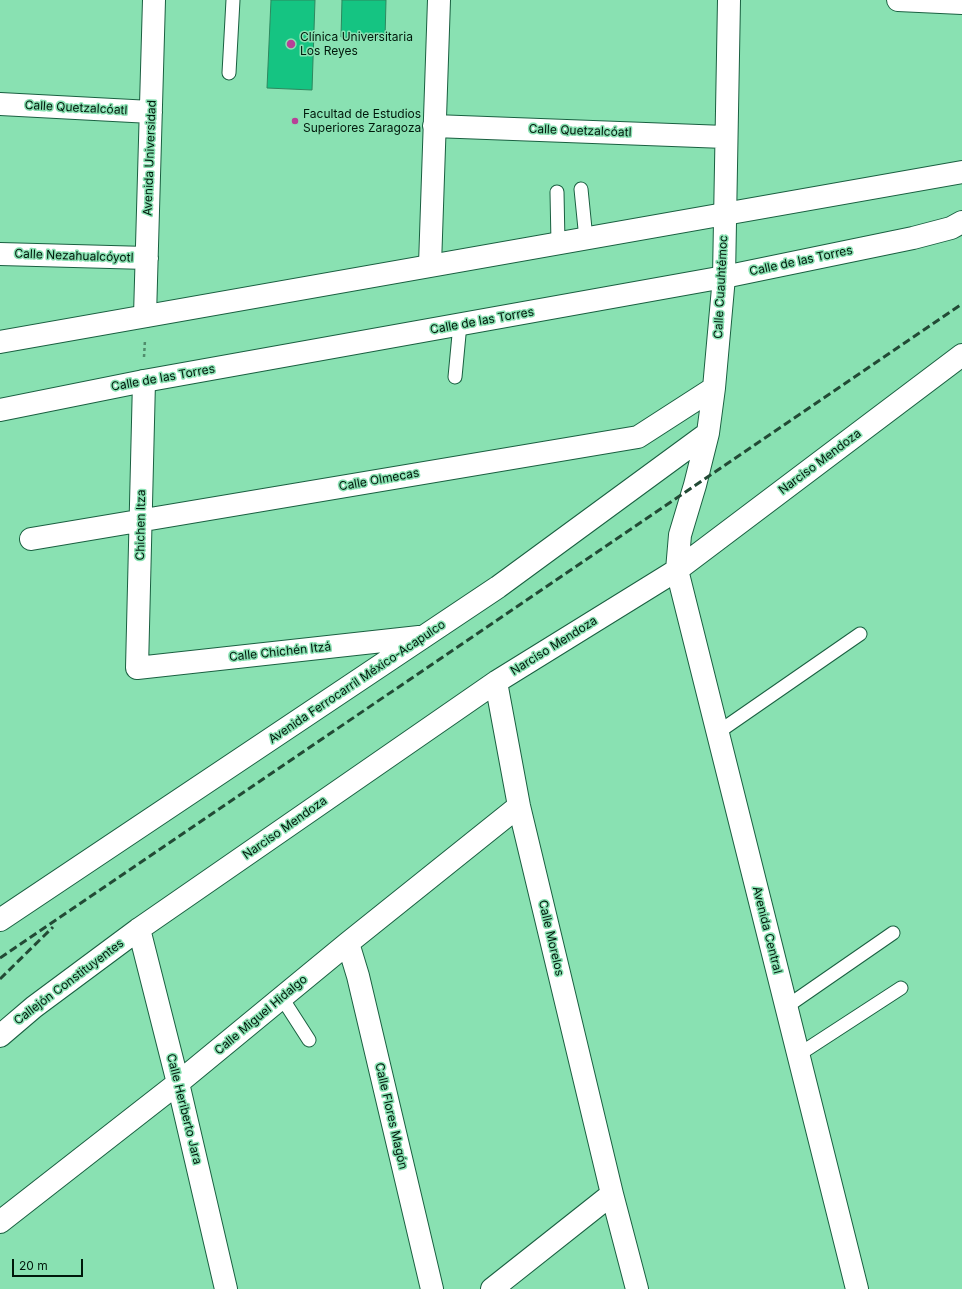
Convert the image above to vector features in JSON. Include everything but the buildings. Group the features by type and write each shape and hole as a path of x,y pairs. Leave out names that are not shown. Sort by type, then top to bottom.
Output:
{"street":[{"name":"Avenida Universidad","path":"145,316 154,0"},
{"path":"430,265 439,0"},
{"name":"Calle Cuauhtémoc","path":"677,570 680,534 695,485 708,434 714,388 724,278 729,0"},
{"path":"898,0 962,3"},
{"name":"Calle Quetzalcóatl","path":"0,104 151,112"},
{"name":"Calle Quetzalcóatl","path":"434,126 726,137"},
{"path":"0,342 962,172"},
{"name":"Calle de las Torres","path":"0,410 144,381 724,278 914,238 951,228 962,222"},
{"name":"Calle Nezahualcóyotl","path":"0,254 147,258"},
{"name":"Narciso Mendoza","path":"139,929 496,682 677,570 962,355"},
{"name":"Chichen Itza","path":"137,668 144,381"},
{"name":"Calle Olmecas","path":"31,539 638,437 714,388"},
{"name":"Avenida Ferrocarril México-Acapulco","path":"0,920 498,587 708,434"},
{"name":"Avenida Central","path":"677,570 857,1289"},
{"name":"Calle Chichén Itzá","path":"137,668 423,637"},
{"name":"Calle Morelos","path":"496,682 519,806 612,1194 637,1289"},
{"name":"Calle Miguel Hidalgo","path":"0,1222 178,1083 348,943 519,806"},
{"name":"Callejón Constituyentes","path":"0,1036 34,1007 139,929"},
{"name":"Calle Heriberto Jara","path":"139,929 178,1083 226,1289"},
{"name":"Calle Flores Magón","path":"348,943 358,976 432,1289"},
{"path":"492,1289 612,1194"}],"lane":[{"path":"229,73 232,0"},
{"path":"581,189 586,238"},
{"path":"557,192 558,243"},
{"path":"455,377 460,324"},
{"path":"717,733 860,634"},
{"path":"786,1007 892,933"},
{"path":"798,1055 901,988"},
{"path":"282,998 309,1040"}],"path":[{"path":"144,381 145,316"}],"railway":[{"path":"0,958 962,304"},
{"path":"0,979 53,927"}],"place":[{"name":"Clínica Universitaria Los Reyes","path":"291,44"},
{"name":"Facultad de Estudios Superiores Zaragoza","path":"295,121"}]}
